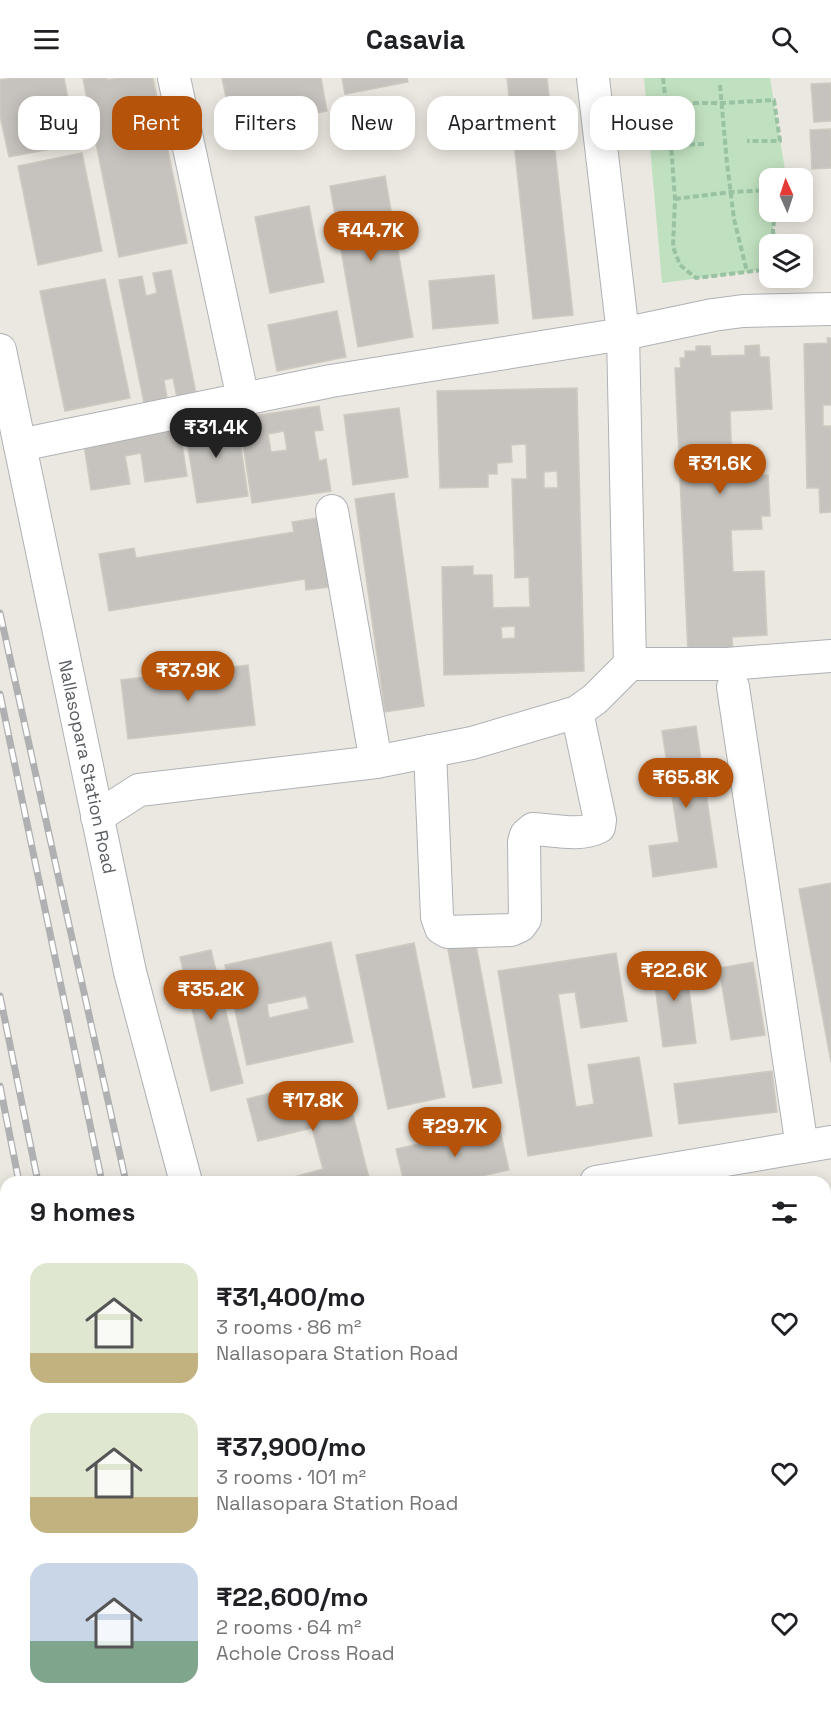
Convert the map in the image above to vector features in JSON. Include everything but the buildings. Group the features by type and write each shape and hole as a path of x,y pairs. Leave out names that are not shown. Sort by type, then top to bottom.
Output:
{"street":[{"path":"174,78 243,399"},
{"path":"593,78 623,334 630,664"},
{"path":"20,445 331,381 623,334 713,315 743,310 831,309"},
{"name":"Nallasopara Station Road","path":"0,350 130,972 184,1176"},
{"path":"332,511 376,762"},
{"path":"97,817 138,790 376,762 472,743 577,712 595,699 630,664 727,664 831,656"},
{"path":"632,1176 816,1145 733,687"},
{"path":"430,751 437,918 441,928 448,932 511,930 520,926 525,919 524,842 526,835 533,830 581,832 599,827 600,820 577,712"}],"path":[{"path":"663,78 665,96"},
{"path":"720,85 734,219 747,272"},
{"path":"695,103 774,100 780,141 747,141"},
{"path":"695,144 705,144"},
{"path":"671,150 675,199 673,247 680,265 696,278 759,270"},
{"path":"675,199 759,191"}],"green space":[{"path":"644,78 770,78 785,168 759,168 759,222 774,222 773,234 759,234 759,270 662,283 650,150 695,150 695,96 646,96"}],"railway":[{"path":"0,613 125,1176"},
{"path":"0,694 101,1176"},
{"path":"0,996 37,1176"},
{"path":"0,1086 18,1176"}]}
